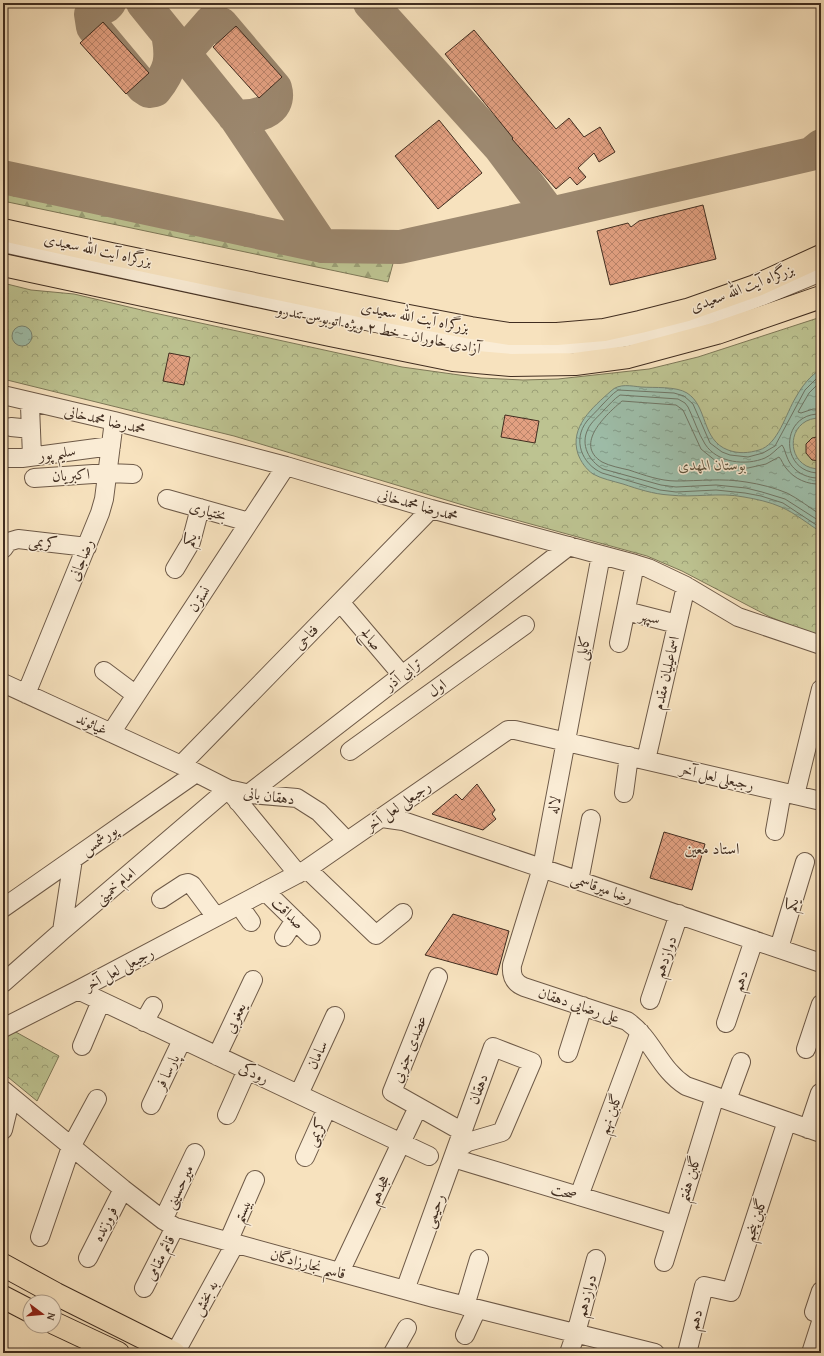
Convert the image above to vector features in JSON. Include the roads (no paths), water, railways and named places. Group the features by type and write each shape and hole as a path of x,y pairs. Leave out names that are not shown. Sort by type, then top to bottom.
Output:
{"main road":[{"name":"بزرگراه آیت الله سعیدی","path":"3,230 393,313 509,334 557,334 604,330 640,322 687,310 755,286 821,256"},
{"path":"3,265 453,360 511,365 575,364 628,357 718,333 821,297"},
{"path":"3,1265 56,1294"},
{"path":"3,1297 22,1307"},
{"path":"62,1297 174,1353"},
{"path":"62,1299 67,1309 66,1314 62,1319"},
{"path":"96,1348 92,1333 97,1322 101,1321 116,1324"},
{"path":"62,1326 96,1348 118,1353"}],"street":[{"name":"آزادی خاوران - خط ۲ ویژه اتوبوس تندرو","path":"3,243 435,336 512,346 546,347 590,343 621,339 662,330 689,323 736,306 821,272"},
{"name":"آزادی خاوران - خط ۲ ویژه اتوبوس تندرو","path":"3,251 397,334 478,349 508,352 543,353 590,349 629,344 660,337 703,325 821,280"},
{"name":"محمدرضا محمدخانی","path":"3,395 114,421 286,466 431,509 635,564 648,568 686,586 738,617 821,645"},
{"path":"30,406 32,456"},
{"name":"رضاجانی","path":"26,694 100,513 108,473 114,421"},
{"path":"11,427 31,429"},
{"name":"سلیم پور","path":"3,458 22,458 111,446"},
{"name":"نسترن","path":"111,733 286,466"},
{"name":"اکبریان","path":"34,478 108,473 133,474"},
{"name":"بختیاری","path":"167,499 249,522"},
{"name":"یکم","path":"175,569 191,542 200,508"},
{"name":"فتاحی","path":"188,769 340,602 431,509"},
{"name":"کریمی","path":"3,549 8,542 18,539 87,547"},
{"name":"ترابی آذر","path":"239,795 370,700 569,546"},
{"name":"کابلی","path":"566,742 601,555"},
{"name":"سپهر","path":"619,643 635,564"},
{"name":"اسماعیلیان مقدم","path":"646,760 686,586"},
{"name":"صالح","path":"340,602 402,675"},
{"name":"سپهر","path":"626,609 626,611 677,624"},
{"name":"اول","path":"350,751 524,624"},
{"path":"104,671 136,695"},
{"name":"غیاثوند","path":"3,683 188,769"},
{"path":"775,830 789,793 821,689"},
{"path":"370,700 390,722"},
{"name":"رجبعلی لعل آخر","path":"3,1028 303,872 508,730 515,730 821,800"},
{"name":"لاله","path":"542,868 566,742"},
{"path":"624,793 629,756"},
{"name":"دهقان بانی","path":"188,769 239,795 297,798 320,812 347,841"},
{"name":"پورشمس","path":"3,908 73,859 188,769"},
{"path":"239,795 303,872 376,935 403,913"},
{"name":"امام خمینی","path":"3,983 62,931 239,795"},
{"name":"رضا میرقاسمی","path":"382,818 403,821 821,963"},
{"path":"579,881 591,819"},
{"path":"62,931 73,859"},
{"name":"یکم","path":"779,948 805,862"},
{"name":"علی رضایی دهقان","path":"542,868 512,965 511,972 519,985 627,1021 640,1032 676,1080 686,1086 814,1131"},
{"path":"161,900 184,884 188,883 192,885 216,917"},
{"name":"صداقت","path":"265,891 311,936"},
{"path":"239,905 251,922"},
{"name":"دوازدهم","path":"650,1000 679,914"},
{"path":"284,937 295,920"},
{"name":"دهم","path":"726,1023 754,940"},
{"name":"عضدی جنوبی","path":"418,1107 392,1092 438,977"},
{"name":"یعغوبی","path":"217,1056 253,980"},
{"name":"رودکی","path":"78,990 429,1156"},
{"path":"82,1046 101,1001"},
{"path":"806,1049 821,1004"},
{"path":"144,1022 153,1006"},
{"path":"568,1053 583,1006"},
{"name":"سامان","path":"298,1094 335,1016"},
{"name":"گلبن نهم","path":"579,1196 640,1032"},
{"name":"پارسا فر","path":"151,1104 182,1040"},
{"name":"دهقان","path":"454,1154 468,1142 502,1132 532,1062 493,1047 463,1132"},
{"name":"گلبن هفتم","path":"664,1262 675,1225 721,1098 741,1062"},
{"path":"227,1115 247,1070"},
{"path":"814,1131 820,1093"},
{"path":"3,1130 7,1094"},
{"name":"قاسم نجارزادگان","path":"7,1094 123,1189 169,1224 232,1243 405,1290 655,1353"},
{"path":"40,1237 71,1147 97,1099"},
{"path":"418,1107 463,1132"},
{"name":"هجدهم","path":"340,1272 418,1107"},
{"name":"کریمی","path":"305,1157 327,1108"},
{"name":"گلبن پنجم","path":"704,1286 731,1292 787,1121"},
{"name":"رحیمی","path":"405,1290 463,1132"},
{"name":"میرحسینی","path":"169,1224 195,1153"},
{"name":"صحت","path":"454,1154 579,1196 675,1225"},
{"name":"بیستم","path":"232,1243 256,1180"},
{"name":"فروزنده","path":"88,1258 123,1189"},
{"name":"قائم مقامی","path":"144,1288 169,1224"},
{"name":"به بخش","path":"174,1353 232,1243"},
{"path":"465,1334 479,1259"},
{"name":"دوازدهم","path":"569,1353 576,1333 596,1259"},
{"name":"دهم","path":"687,1353 704,1286"},
{"path":"811,1353 821,1291"},
{"path":"393,1353 407,1328"}],"water":[{"path":"22,326 29,329 32,336 29,343 22,346 15,343 12,336 15,329"},
{"path":"821,369 821,418 809,420 800,426 795,434 793,444 795,453 800,461 809,467 821,469 821,532 786,509 763,501 735,496 678,496 663,494 646,491 604,479 588,470 582,463 578,454 576,444 577,435 584,418 614,388 625,386 671,388 687,393 694,399 713,439 719,445 728,450 740,453 759,450 766,447 771,442 781,428 801,389 810,378"}],"district":[{"name":"استاد معین","path":"712,848"}],"park label":[{"name":"بوستان المهدی","path":"712,465"}]}
